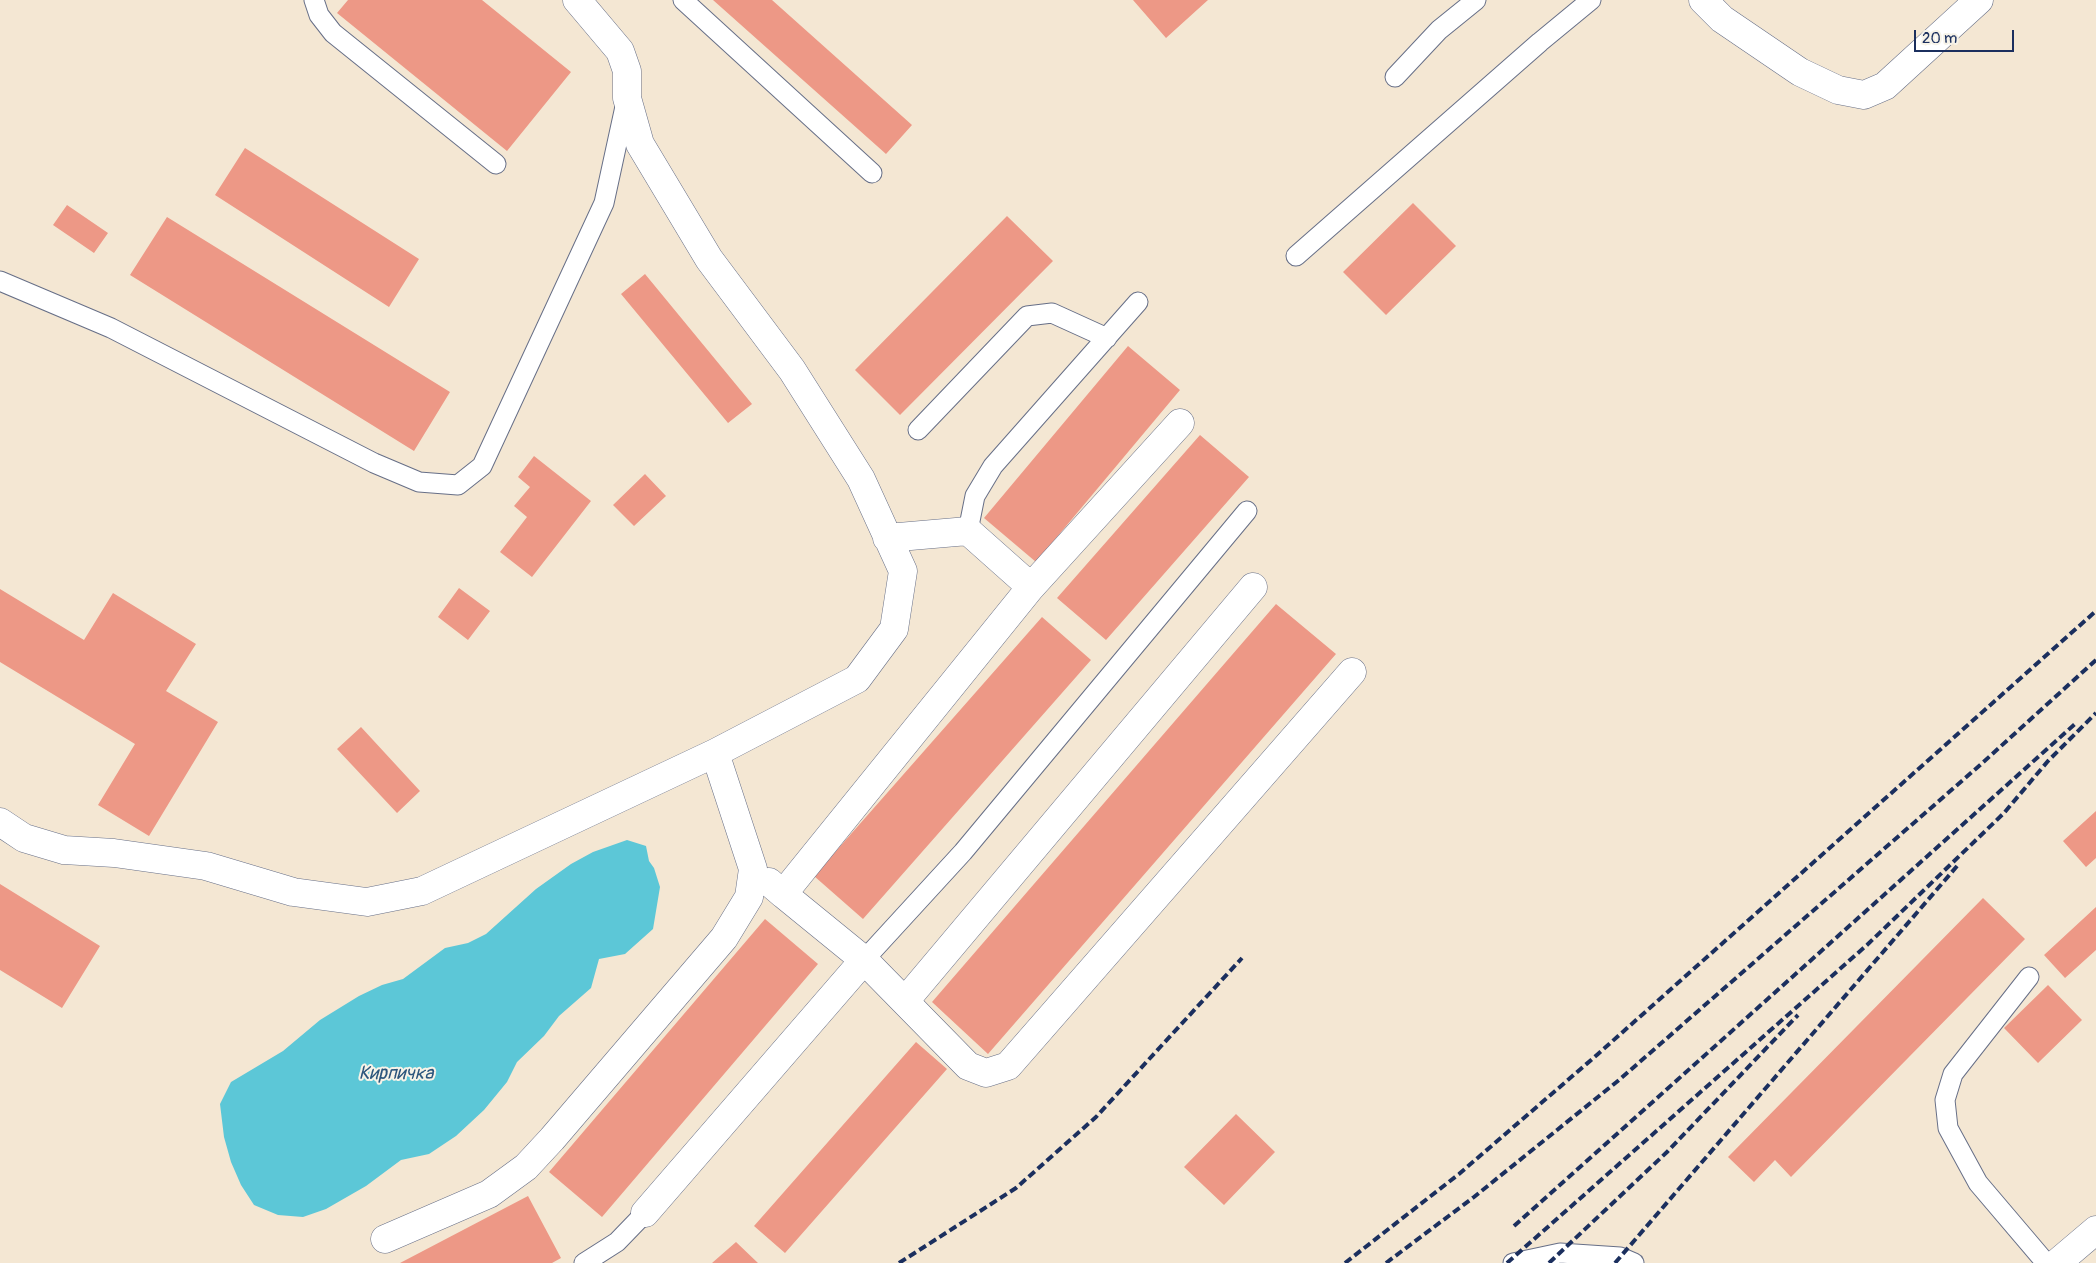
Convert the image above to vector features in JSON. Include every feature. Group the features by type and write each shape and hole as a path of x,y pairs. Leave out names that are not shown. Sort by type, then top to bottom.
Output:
{"street":[{"path":"0,822 24,838 64,850 114,853 206,866 293,892 367,902 422,891 715,753 857,680 894,629 903,571 855,470 792,370 709,259 640,144 627,98 627,71 620,51 577,0"},
{"path":"1703,0 1722,19 1800,72 1838,90 1864,95 1885,86 1979,0"},
{"path":"783,894 1031,587 1180,423"},
{"path":"887,538 968,531 1031,587"},
{"path":"905,1001 1254,586"},
{"path":"753,869 864,960 968,1066 986,1073 1008,1066 1352,672"},
{"path":"386,1239 489,1194 526,1167 724,938 749,897 753,869 715,753"},
{"path":"645,1213 864,960"},
{"path":"2057,1263 2096,1230"}],"lane":[{"path":"314,0 319,15 332,33 496,164"},
{"path":"683,0 872,173"},
{"path":"1395,77 1439,30 1476,0"},
{"path":"1296,256 1540,42 1591,0"},
{"path":"0,281 111,328 374,463 419,482 458,485 482,466 604,203 627,98"},
{"path":"968,531 975,496 993,466 1138,302"},
{"path":"918,430 1027,316 1052,313 1107,338"},
{"path":"864,960 963,852 1247,511"},
{"path":"2029,977 1953,1074 1945,1100 1948,1128 1978,1183 2046,1263"},
{"path":"584,1263 617,1242 645,1213"},
{"path":"1513,1263 1560,1253 1620,1257 1634,1263"}],"water":[{"name":"Кирпичка","path":"627,840 646,846 649,861 654,868 660,887 653,929 625,954 599,959 591,988 559,1016 544,1036 517,1062 507,1082 484,1110 456,1136 429,1154 401,1160 366,1186 326,1209 303,1217 278,1215 254,1205 241,1185 231,1162 224,1137 220,1104 231,1082 283,1051 320,1020 359,996 382,985 403,979 445,948 468,943 486,934 536,889 571,864 593,852"}],"building":[{"path":"348,0 482,0 571,72 507,151 337,13"},
{"path":"713,0 772,0 912,125 886,154"},
{"path":"1133,0 1208,0 1166,38"},
{"path":"245,148 419,259 389,307 215,195"},
{"path":"1413,203 1456,246 1386,315 1343,272"},
{"path":"67,205 108,233 94,253 53,225"},
{"path":"1007,216 1053,261 900,415 855,370"},
{"path":"167,217 450,392 414,451 130,275"},
{"path":"645,274 752,404 728,423 621,294"},
{"path":"1128,346 1180,390 1036,562 984,518"},
{"path":"1200,435 1249,477 1106,640 1057,598"},
{"path":"534,456 591,501 532,577 500,552 527,517 514,506 530,487 518,477"},
{"path":"645,474 666,496 634,526 613,505"},
{"path":"459,588 490,611 468,640 438,617"},
{"path":"0,589 84,640 113,593 196,644 166,691 218,722 149,836 98,805 135,744 0,662"},
{"path":"1276,604 1336,654 988,1054 932,1002"},
{"path":"1042,617 1091,660 863,919 814,876"},
{"path":"361,727 420,791 397,813 337,749"},
{"path":"2096,811 2096,858 2086,867 2063,841"},
{"path":"0,884 100,946 62,1008 0,970"},
{"path":"1983,898 2025,939 1791,1177 1775,1160 1754,1182 1728,1157"},
{"path":"2096,907 2096,950 2065,978 2044,955"},
{"path":"765,919 818,964 602,1217 549,1172"},
{"path":"2048,985 2082,1020 2038,1063 2004,1028"},
{"path":"916,1042 947,1069 785,1253 754,1226"},
{"path":"1236,1114 1275,1152 1224,1205 1184,1167"},
{"path":"528,1196 561,1258 552,1263 400,1263"},
{"path":"736,1242 758,1263 712,1263"}],"railway":[{"path":"1345,1263 1459,1174 1598,1054 2096,611"},
{"path":"1386,1263 1474,1197 1619,1080 1979,766 2096,660"},
{"path":"1507,1263 1867,945 2004,813 2048,761 2096,713"},
{"path":"1514,1226 2075,724"},
{"path":"1615,1263 1958,865"},
{"path":"899,1263 1016,1188 1096,1117 1242,958"},
{"path":"1549,1263 1667,1152 1798,1015"}]}
